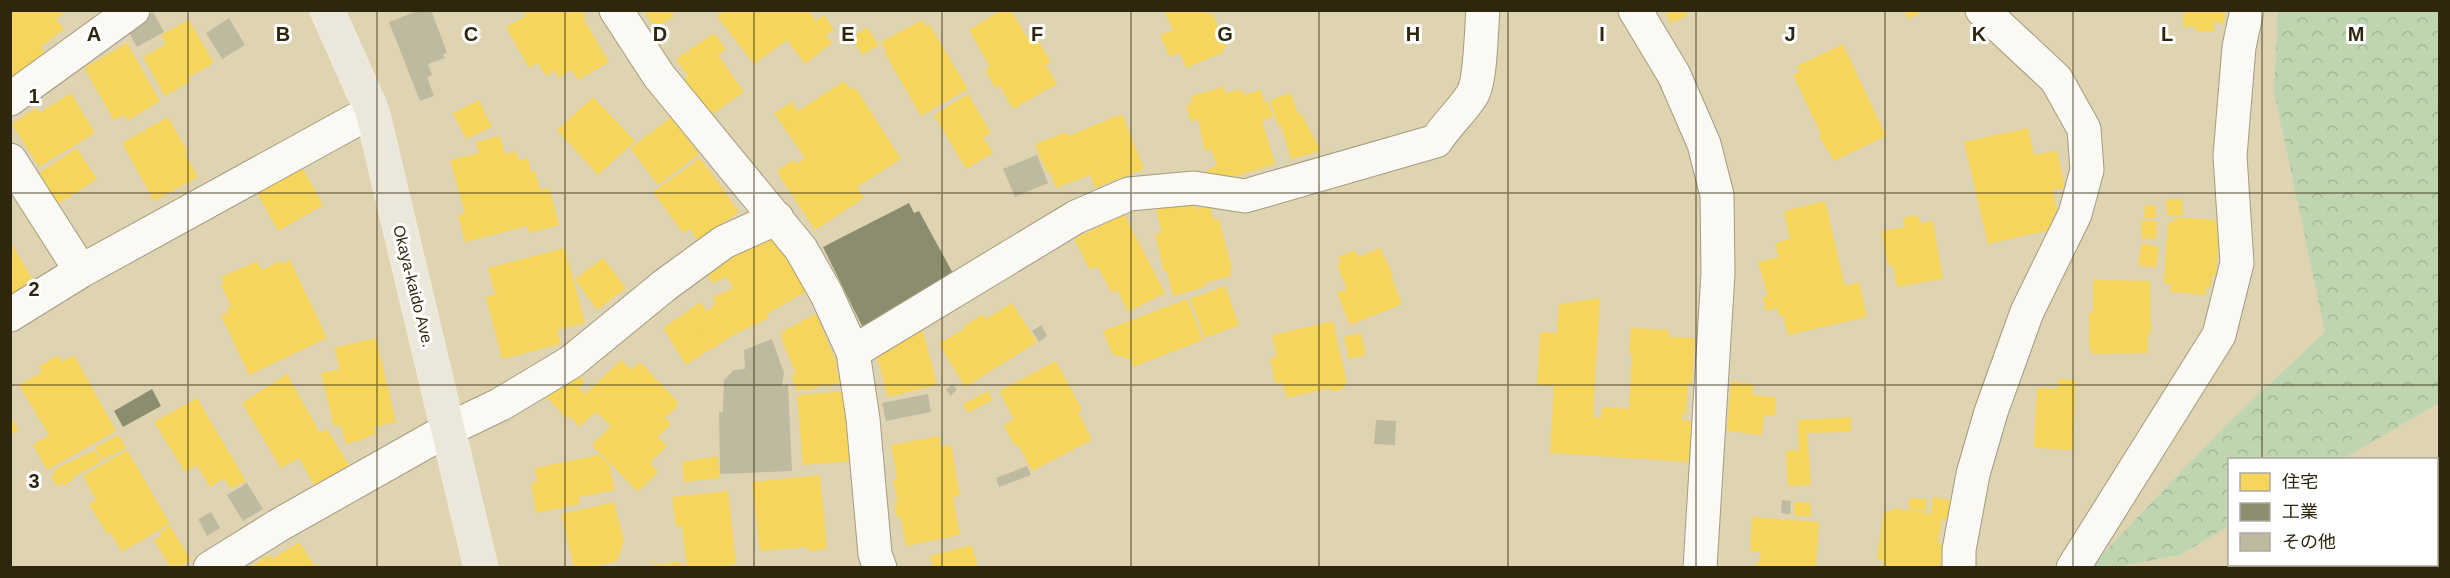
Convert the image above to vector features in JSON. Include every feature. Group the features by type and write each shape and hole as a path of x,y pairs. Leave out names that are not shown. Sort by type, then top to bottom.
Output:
{"main road":[{"name":"Okaya-kaido Ave.","path":"327,10 372,111 481,567"}],"street":[{"path":"10,99 133,10"},
{"path":"616,10 659,76 777,218 806,258 826,293 853,351 863,419 875,554 880,567"},
{"path":"853,351 1076,217 1130,194 1194,188 1245,196 1436,141 1447,124 1473,94 1480,54 1483,10"},
{"path":"1635,10 1674,75 1704,144 1717,195 1717,297 1700,567"},
{"path":"1959,567 1959,550 1974,474 1991,412 2027,312 2074,214 2088,170 2084,129 2056,79 1982,10"},
{"path":"2073,567 2219,335 2237,263 2230,156 2239,47 2247,10"},
{"path":"10,315 81,271 372,111"},
{"path":"10,160 81,271"},
{"path":"210,567 279,525 449,429 501,404 571,362 665,285 724,242 777,218"}],"green space":[{"path":"2278,11 2439,11 2439,403 2345,458 2228,458 2228,527 2180,555 2117,567 2089,568 2226,425 2325,332 2274,91"}],"building: 住宅":[{"path":"10,10 66,10 56,19 64,29 41,47 46,55 10,79"},
{"path":"523,10 582,10 586,17 583,18 609,62 578,80 572,70 558,78 555,70 546,76 538,63 529,68 506,27 526,16"},
{"path":"644,10 670,10 674,16 655,29"},
{"path":"724,10 808,10 816,21 824,15 834,30 826,35 832,43 805,64 787,40 754,64 717,16"},
{"path":"1001,10 1011,10 1028,39 1035,35 1051,62 1046,65 1057,84 1013,109 1000,86 996,89 985,70 990,67 969,30"},
{"path":"1164,10 1205,10 1207,15 1212,13 1227,46 1223,49 1224,52 1186,68 1180,53 1170,57 1160,35 1173,30"},
{"path":"1665,10 1685,10 1687,16 1670,23"},
{"path":"1903,10 1925,10 1909,19"},
{"path":"2184,10 2225,10 2224,23 2214,22 2214,32 2195,31 2195,27 2183,26"},
{"path":"189,20 214,63 189,77 191,81 165,96 143,57 166,44 161,35"},
{"path":"922,20 925,26 929,24 968,89 921,116 884,52 886,51 881,42"},
{"path":"867,27 879,45 862,55 852,38"},
{"path":"714,33 726,49 718,55 744,92 710,116 684,79 688,76 676,59"},
{"path":"127,43 160,101 127,121 124,115 114,120 84,68"},
{"path":"1843,44 1886,136 1834,161 1819,136 1821,134 1793,75 1800,72 1797,66"},
{"path":"844,81 851,90 855,87 901,159 857,187 864,198 815,230 778,174 780,173 778,170 793,160 796,164 805,158 774,113 792,102 798,111"},
{"path":"1224,87 1225,93 1242,89 1243,95 1261,90 1264,102 1268,101 1273,117 1262,121 1275,164 1212,184 1207,170 1217,165 1211,149 1205,151 1198,119 1191,122 1186,105 1193,103 1191,96"},
{"path":"71,93 95,133 39,167 12,124 36,108 39,113"},
{"path":"1291,93 1298,114 1301,113 1321,151 1291,159 1281,125 1278,126 1270,100"},
{"path":"968,94 991,133 983,138 993,153 966,169 934,115"},
{"path":"593,97 635,141 598,175 557,130"},
{"path":"479,100 492,127 466,139 453,113"},
{"path":"1122,114 1144,169 1095,188 1090,175 1056,188 1050,171 1047,173 1035,144 1066,132 1068,136"},
{"path":"168,117 188,152 185,154 198,177 154,201 122,143"},
{"path":"672,117 699,154 658,185 630,148"},
{"path":"2028,128 2034,155 2057,151 2065,188 2052,190 2058,213 2052,215 2055,229 1988,244 1964,142"},
{"path":"500,136 505,154 516,151 519,161 528,158 531,172 535,171 540,190 549,188 559,225 529,233 527,226 465,242 458,215 465,213 450,160 479,153 476,142"},
{"path":"77,148 97,179 58,204 39,173"},
{"path":"700,158 739,212 698,241 690,229 683,233 653,192"},
{"path":"302,167 323,205 278,231 257,193"},
{"path":"1193,199 1196,209 1210,206 1213,220 1219,219 1232,269 1230,270 1231,276 1204,283 1205,287 1173,296 1167,271 1164,272 1155,234 1162,232 1155,206"},
{"path":"2182,199 2183,215 2167,216 2166,200"},
{"path":"1825,201 1845,286 1859,282 1867,317 1788,335 1783,315 1779,316 1777,308 1766,311 1763,298 1768,296 1758,262 1779,257 1775,243 1790,239 1784,211"},
{"path":"2145,205 2156,206 2155,218 2144,218"},
{"path":"1124,214 1165,293 1128,312 1117,290 1112,293 1097,266 1090,270 1074,239"},
{"path":"1918,216 1920,223 1933,221 1943,279 1897,287 1893,265 1888,266 1881,231 1905,227 1903,218"},
{"path":"2174,217 2216,220 2215,225 2220,225 2216,275 2212,275 2211,287 2206,287 2206,295 2170,292 2171,284 2164,284 2168,222 2174,222"},
{"path":"2142,220 2157,221 2156,239 2141,238"},
{"path":"776,236 807,291 767,314 769,318 733,335 711,350 700,332 710,349 686,365 663,328 701,302 706,311 716,304 712,298 733,288 727,277 712,283 702,265"},
{"path":"10,241 35,284 10,297"},
{"path":"2142,243 2159,247 2156,268 2138,265"},
{"path":"565,248 585,323 557,330 561,344 502,359 486,297 495,294 488,268"},
{"path":"1380,248 1393,275 1391,276 1402,304 1350,325 1337,293 1347,289 1337,265 1341,263 1338,257 1355,250 1358,257"},
{"path":"603,258 626,288 597,310 575,279"},
{"path":"290,260 327,338 249,375 221,315 229,312 227,308 231,306 221,284 224,283 221,277 257,261 262,270 280,261 281,264"},
{"path":"2093,280 2150,281 2151,334 2148,333 2148,353 2092,354 2092,349 2089,348 2089,312 2093,313"},
{"path":"1225,286 1239,325 1205,338 1190,299"},
{"path":"1600,298 1593,417 1601,418 1602,407 1629,409 1631,328 1669,330 1669,337 1695,338 1692,383 1688,383 1686,414 1682,414 1682,420 1692,421 1689,462 1550,453 1554,386 1537,385 1540,332 1557,333 1559,304"},
{"path":"1187,299 1203,340 1133,367 1130,359 1112,354 1103,331"},
{"path":"1012,303 1037,342 965,387 939,344 983,314 986,319"},
{"path":"816,314 838,366 835,367 841,382 827,387 826,384 806,391 805,388 797,391 791,376 796,374 781,338 783,337 781,332"},
{"path":"1333,321 1347,384 1344,384 1345,388 1331,392 1330,388 1287,398 1282,382 1275,383 1270,358 1277,357 1272,335"},
{"path":"922,327 937,385 888,397 874,346"},
{"path":"1361,333 1366,355 1349,359 1344,337"},
{"path":"376,338 396,422 374,427 376,434 346,444 341,425 334,427 321,373 340,369 334,348"},
{"path":"58,355 62,362 74,355 116,431 47,470 33,445 49,435 19,385 42,372 39,366"},
{"path":"621,360 631,370 640,362 678,402 676,404 678,406 665,418 671,424 658,437 667,446 650,463 658,472 638,492 592,445 611,426 596,412 579,427 570,416 567,419 541,391 570,366 585,382 579,388 585,394"},
{"path":"1056,361 1082,410 1078,412 1092,440 1032,471 1018,444 1015,447 1004,425 1014,419 999,391"},
{"path":"287,374 320,433 327,429 349,465 314,485 299,458 281,468 242,403"},
{"path":"2058,379 2076,380 2073,450 2034,448 2037,388 2058,389"},
{"path":"1731,382 1753,384 1753,395 1776,397 1775,416 1764,415 1762,435 1727,431"},
{"path":"849,391 854,461 803,465 797,395"},
{"path":"988,391 992,400 968,413 963,404"},
{"path":"197,398 246,481 231,489 224,478 210,487 197,465 185,472 154,422"},
{"path":"10,416 19,430 10,435"},
{"path":"1851,417 1851,432 1807,433 1811,485 1788,486 1786,451 1799,450 1798,420"},
{"path":"119,435 126,448 102,460 95,447"},
{"path":"939,436 941,447 951,445 960,496 953,497 960,535 906,546 901,517 897,518 894,503 898,502 893,480 897,479 891,445"},
{"path":"95,450 101,462 73,477 74,479 63,486 62,483 56,486 51,476 55,474 53,470"},
{"path":"127,450 170,524 122,552 110,532 107,534 89,504 96,500 83,476"},
{"path":"599,455 609,464 615,490 579,497 580,504 536,513 531,483 537,482 535,468"},
{"path":"718,456 720,478 684,482 682,462"},
{"path":"820,475 827,549 808,551 808,547 760,551 752,482"},
{"path":"728,491 736,563 731,564 732,568 687,568 682,526 676,527 672,497"},
{"path":"1933,497 1955,501 1951,521 1942,519 1938,543 1944,543 1940,567 1882,568 1884,561 1877,559 1884,511 1891,512 1892,508 1931,514"},
{"path":"1909,498 1927,499 1926,511 1909,510"},
{"path":"614,502 624,541 617,561 586,568 574,568 561,514"},
{"path":"1794,502 1811,503 1810,517 1794,515"},
{"path":"2438,504 2440,504 2440,561 2438,562"},
{"path":"1752,517 1819,522 1816,568 1756,568 1761,552 1750,551"},
{"path":"170,526 191,560 178,568 171,568 154,540 162,536 160,532"},
{"path":"299,542 316,568 252,568 251,566 269,555 272,559"},
{"path":"972,545 978,568 933,568 930,556"},
{"path":"682,562 682,568 667,568 666,563"},
{"path":"664,564 664,568 649,568 649,565"}],"building: 工業":[{"path":"909,203 914,213 919,211 955,277 862,326 823,247"},
{"path":"152,389 161,406 123,427 114,411"}],"building: その他":[{"path":"420,10 431,10 447,53 443,54 445,58 428,64 432,75 427,77 434,96 420,101 389,22"},
{"path":"153,12 164,32 137,47 126,27"},
{"path":"229,18 245,45 222,59 206,33"},
{"path":"1037,155 1048,183 1015,197 1003,169"},
{"path":"1041,325 1047,336 1039,342 1032,331"},
{"path":"772,339 784,373 782,386 788,385 792,471 720,474 719,412 723,412 724,380 734,370 745,369 744,350"},
{"path":"952,384 957,389 951,396 946,390"},
{"path":"928,394 931,412 886,421 882,403"},
{"path":"1376,420 1396,421 1395,445 1374,444"},
{"path":"1027,466 1031,475 999,487 996,478"},
{"path":"247,483 263,509 243,521 227,495"},
{"path":"1782,500 1791,501 1790,514 1781,513"},
{"path":"211,512 220,528 207,536 198,519"}]}
